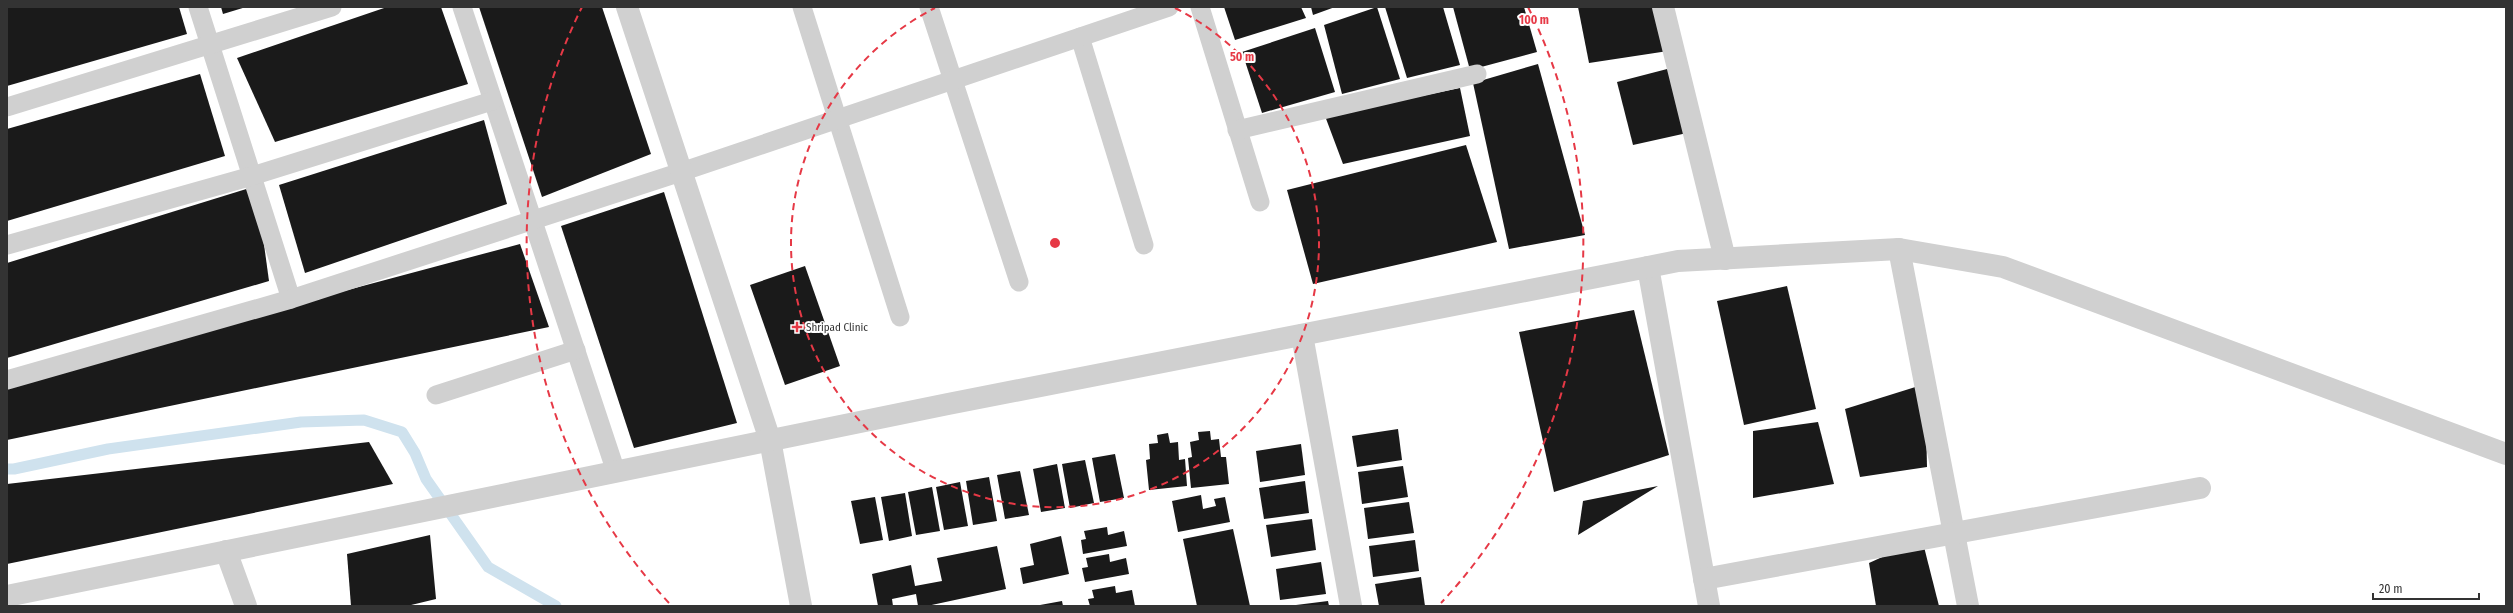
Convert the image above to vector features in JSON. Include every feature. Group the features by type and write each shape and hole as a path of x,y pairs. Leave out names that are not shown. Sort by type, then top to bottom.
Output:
{"street":[{"path":"627,7 770,440 801,606"},
{"path":"1663,7 1725,258"},
{"path":"1899,249 1968,606"},
{"path":"18,598 226,551 770,440 1302,334 1678,261 1725,258 1899,249 2003,267 2506,454"},
{"path":"1648,267 1709,606"},
{"path":"1302,334 1351,606"},
{"path":"1704,579 2200,488"},
{"path":"226,551 246,606"}],"lane":[{"path":"198,7 291,299"},
{"path":"7,107 332,7"},
{"path":"462,7 616,472"},
{"path":"802,7 900,317"},
{"path":"929,7 1019,282"},
{"path":"7,380 291,299 681,172 1169,7"},
{"path":"1200,7 1260,202"},
{"path":"1080,37 1144,245"},
{"path":"1237,130 1477,74"},
{"path":"7,245 252,176 492,100"},
{"path":"436,395 576,350"}],"building":[{"path":"7,7 179,7 187,34 7,86"},
{"path":"221,7 246,7 223,14"},
{"path":"387,7 441,7 468,84 275,142 237,58"},
{"path":"479,7 602,7 651,154 542,197"},
{"path":"1224,7 1301,7 1306,18 1235,40"},
{"path":"1311,7 1335,7 1313,15"},
{"path":"1377,7 1400,79 1342,94 1324,25"},
{"path":"1385,7 1443,7 1460,65 1407,78"},
{"path":"1453,7 1524,7 1537,52 1470,70"},
{"path":"1578,7 1657,7 1668,51 1589,63"},
{"path":"1315,28 1335,92 1262,113 1242,52"},
{"path":"1538,64 1585,235 1509,249 1473,83"},
{"path":"1671,68 1687,133 1633,145 1617,82"},
{"path":"200,74 225,156 7,221 7,129"},
{"path":"1460,88 1470,136 1343,164 1325,116"},
{"path":"484,120 507,204 305,273 279,185"},
{"path":"1466,145 1497,242 1313,284 1287,190"},
{"path":"256,186 269,281 7,358 7,263"},
{"path":"664,192 737,423 634,448 561,226"},
{"path":"520,244 549,327 7,440 7,381"},
{"path":"805,266 840,366 785,385 750,285"},
{"path":"1787,286 1816,409 1744,425 1717,301"},
{"path":"1634,310 1669,455 1554,492 1519,332"},
{"path":"1925,384 1927,467 1860,477 1845,409"},
{"path":"1818,422 1834,484 1753,498 1753,431"},
{"path":"1398,429 1402,460 1357,467 1352,436"},
{"path":"1210,431 1211,440 1219,439 1221,457 1226,457 1229,484 1191,488 1188,458 1192,457 1190,442 1199,440 1198,432"},
{"path":"1168,433 1170,443 1178,442 1179,460 1185,459 1187,486 1149,490 1146,460 1150,459 1149,444 1158,443 1157,435"},
{"path":"369,442 393,484 7,564 7,484"},
{"path":"1301,444 1305,475 1260,482 1256,451"},
{"path":"1115,454 1124,498 1100,502 1092,458"},
{"path":"1085,460 1094,503 1070,508 1062,464"},
{"path":"1057,464 1065,508 1041,512 1033,469"},
{"path":"1403,466 1408,497 1362,504 1358,472"},
{"path":"1020,471 1029,515 1005,519 997,475"},
{"path":"989,477 997,521 973,525 966,481"},
{"path":"1305,481 1309,513 1264,519 1259,488"},
{"path":"960,482 968,526 944,530 936,487"},
{"path":"1658,486 1578,535 1583,501"},
{"path":"932,487 940,531 916,535 908,492"},
{"path":"905,493 912,536 889,541 881,497"},
{"path":"1201,495 1203,509 1216,506 1214,499 1225,497 1230,522 1178,532 1172,501"},
{"path":"875,497 883,540 860,544 851,501"},
{"path":"1409,502 1414,533 1368,539 1364,508"},
{"path":"1312,519 1316,550 1271,557 1266,525"},
{"path":"1107,527 1108,535 1124,531 1127,546 1083,554 1081,540 1086,539 1084,531"},
{"path":"1233,529 1250,606 1197,606 1183,539"},
{"path":"430,535 436,599 407,606 351,606 347,554"},
{"path":"1061,536 1069,574 1023,584 1020,568 1034,565 1030,544"},
{"path":"1922,539 1939,606 1876,606 1869,563"},
{"path":"1415,540 1419,571 1373,577 1369,546"},
{"path":"997,546 1006,589 927,606 918,606 916,594 892,599 893,606 878,606 872,574 911,565 915,586 942,581 937,558"},
{"path":"1109,554 1110,562 1126,558 1129,574 1085,582 1082,568 1088,567 1086,558"},
{"path":"1321,562 1326,594 1280,600 1276,569"},
{"path":"1421,577 1425,606 1379,606 1375,584"},
{"path":"1115,586 1116,593 1132,590 1135,606 1090,606 1088,599 1094,598 1092,590"},
{"path":"1062,601 1063,606 1040,606 1040,605"},
{"path":"1328,601 1329,606 1296,606 1296,605"}],"waterway":[{"path":"7,469 14,469 108,449 301,422 364,420 402,432 415,453 426,479 488,567 556,606"}],"place":[{"name":"Shripad Clinic","path":"797,327"}]}
